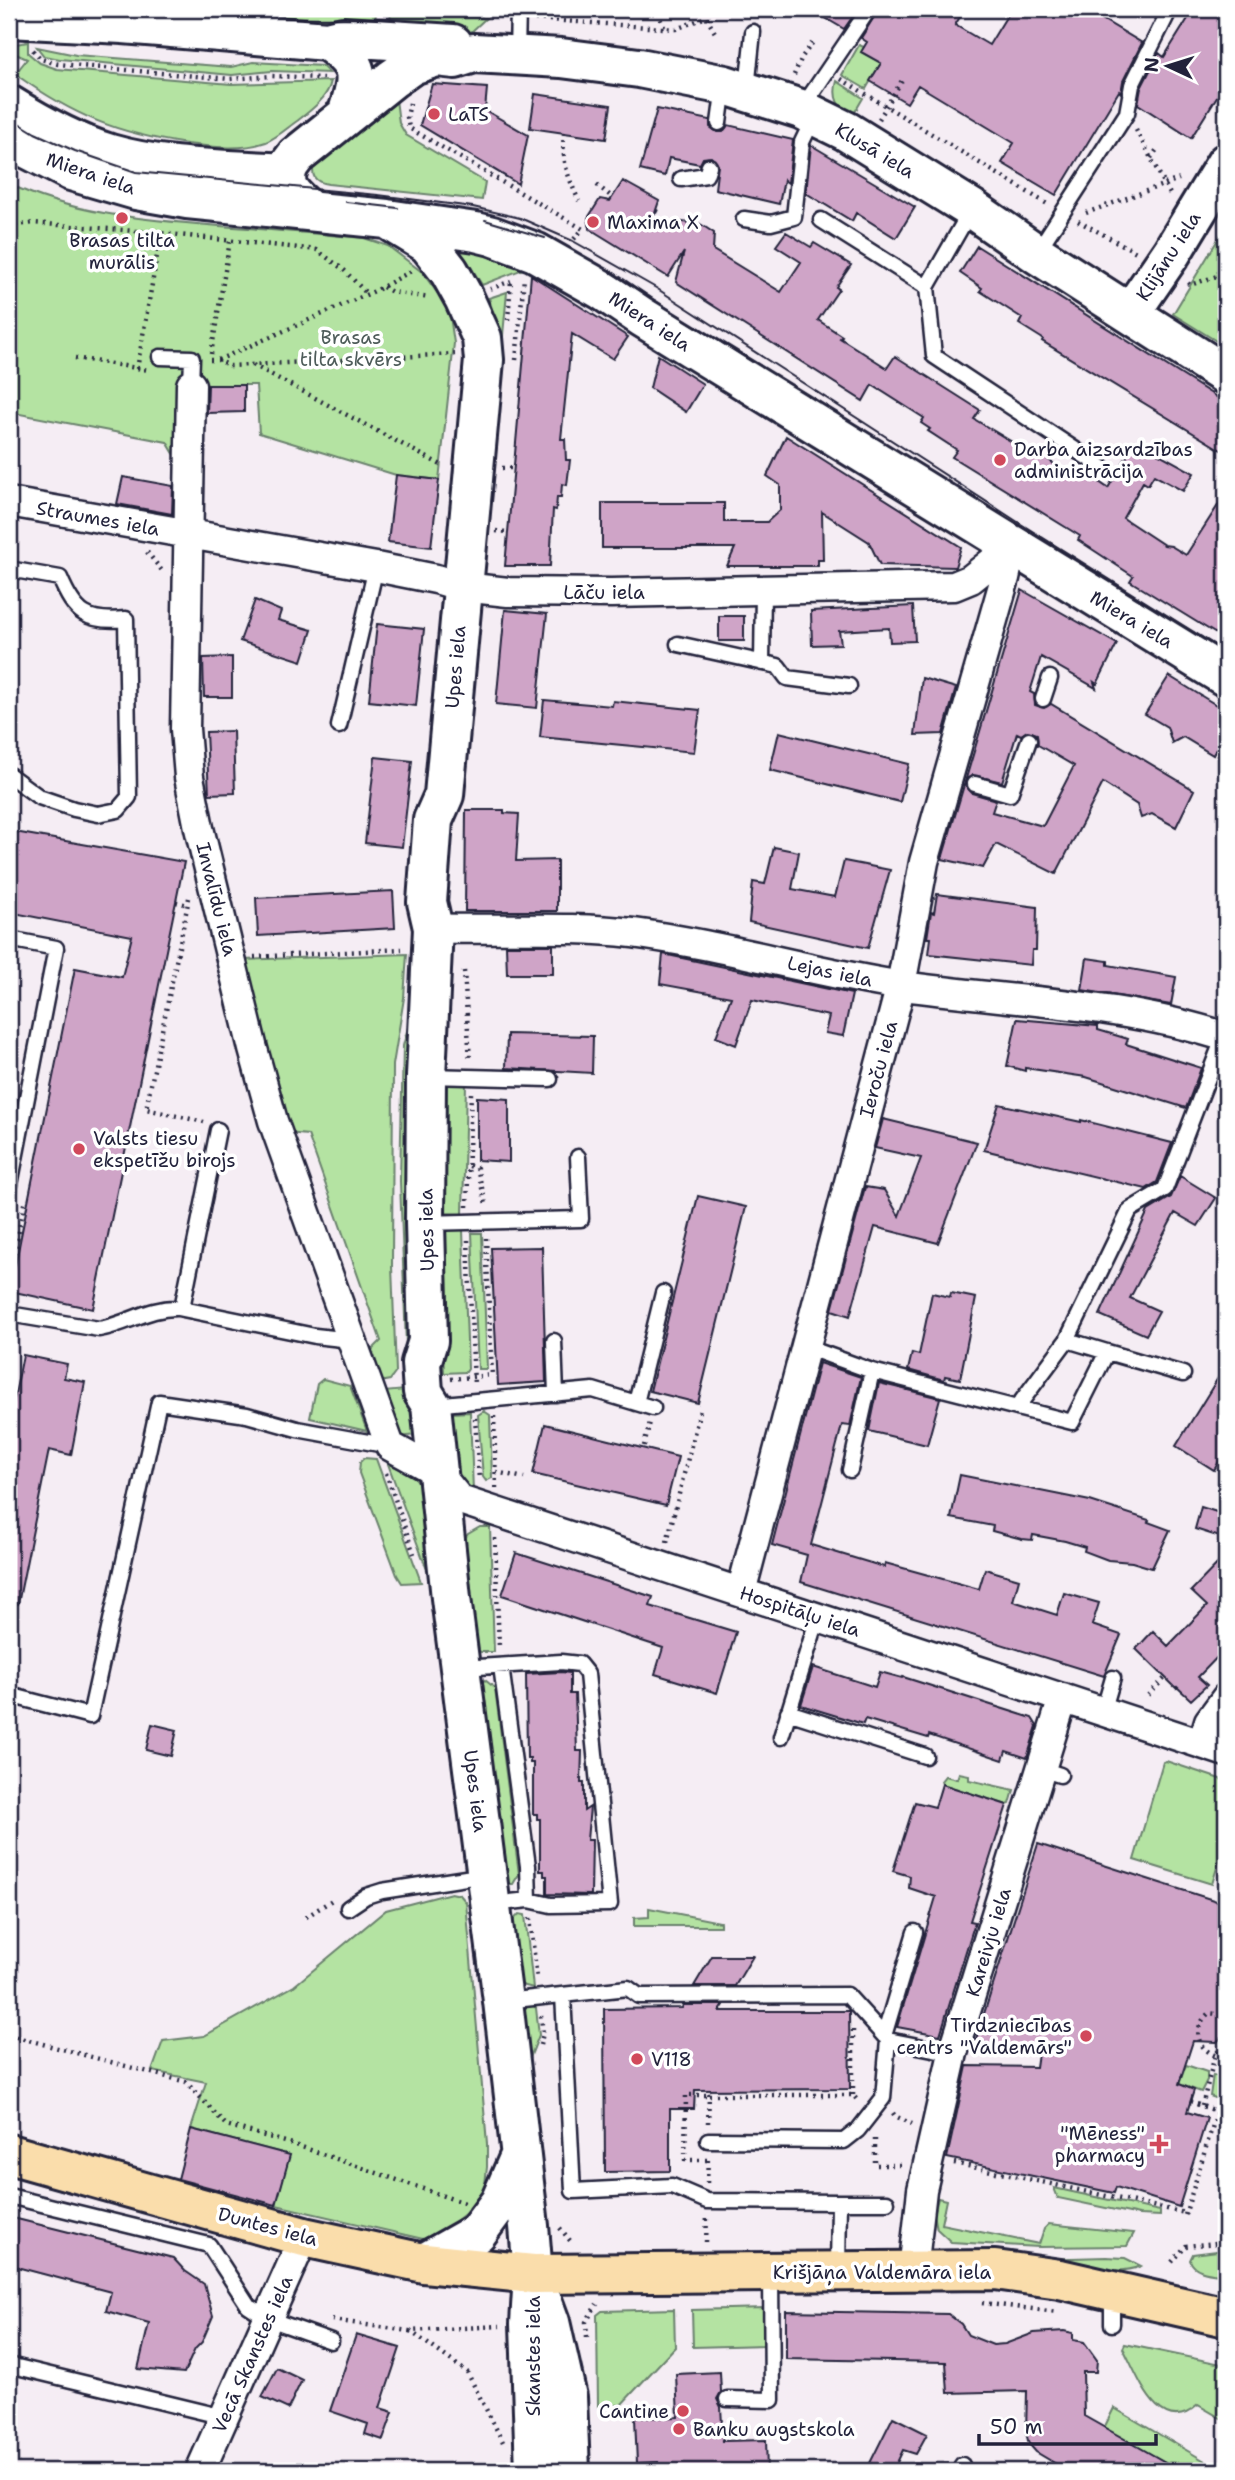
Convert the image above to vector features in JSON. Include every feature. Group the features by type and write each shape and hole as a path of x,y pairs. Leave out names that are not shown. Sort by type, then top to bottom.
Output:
{"main road":[{"name":"Duntes iela","path":"9,2154 304,2237 424,2263 533,2274"},
{"name":"Krišjāņa Valdemāra iela","path":"533,2274 995,2270 1060,2279 1112,2308 1226,2317"}],"street":[{"name":"Klusā iela","path":"21,29 123,23 238,21 328,59 343,37 453,44 474,52"},
{"name":"Klusā iela","path":"286,173 296,156 412,65 437,57 455,59 474,52 518,27 639,68 802,102 1226,375"},
{"path":"328,59 351,61 355,73 355,92 347,115"},
{"name":"Miera iela","path":"9,105 74,141 111,155 152,162 286,173"},
{"name":"Miera iela","path":"9,139 71,170 136,190 187,199 387,219 476,232 510,241 602,290 1226,677"},
{"name":"Klijānu iela","path":"1131,312 1172,252 1226,163"},
{"path":"286,173 286,187 293,197 309,210"},
{"name":"Upes iela","path":"387,219 428,244 449,271 482,338 484,382 444,795 433,820 427,902 432,935 426,1076 425,1223 428,1341 421,1363 423,1392 431,1405 533,2274"},
{"name":"Invalīdu iela","path":"192,372 186,729 189,777 253,1049 273,1121 390,1446"},
{"name":"Straumes iela","path":"9,502 188,534"},
{"name":"Lāču iela","path":"188,534 376,567 463,587 508,592 954,586 971,579 1012,546"},
{"name":"Ieroču iela","path":"741,1592 901,985 925,862 962,780 1012,546"},
{"name":"Lejas iela","path":"432,935 583,927 636,933 901,985 1108,1011 1190,1026 1225,1036"},
{"name":"Hospitāļu iela","path":"390,1446 437,1472 460,1500 1214,1748"},
{"path":"1214,1748 1209,1721 1226,1698"},
{"name":"Kareivju iela","path":"913,2271 922,2190 953,2053 1051,1772 1063,1699"},
{"path":"424,2263 477,2233 500,2202 519,2156"},
{"name":"Vecā Skanstes iela","path":"200,2471 304,2237"},
{"name":"Skanstes iela","path":"533,2274 530,2324 535,2471"},
{"name":"Skanstes iela","path":"533,2274 550,2322 567,2397 570,2471"}],"lane":[{"path":"744,219 771,223 794,217 802,142 802,102 827,71 869,9"},
{"path":"1037,254 1127,113 1132,85 1168,13 1163,9"},
{"path":"719,122 736,88 753,32"},
{"path":"681,179 706,175 709,166"},
{"path":"972,209 926,287 933,356 1103,468"},
{"path":"821,220 926,287"},
{"path":"160,357 192,372"},
{"path":"339,726 376,567"},
{"path":"9,569 60,578 71,603 87,616 104,621 126,619 130,797 118,810 98,814 38,797 9,775"},
{"path":"762,663 763,590"},
{"path":"678,644 778,666 786,678 849,686"},
{"path":"1043,699 1050,678"},
{"path":"962,780 1010,794 1029,740"},
{"path":"9,939 56,948 15,1132 9,1191"},
{"path":"1017,1406 1067,1340 1130,1210 1165,1189 1225,1036"},
{"path":"426,1076 550,1079"},
{"path":"181,1308 218,1130"},
{"path":"425,1223 581,1219 578,1157"},
{"path":"635,1403 663,1293"},
{"path":"9,1314 99,1329 114,1326 162,1307 181,1308 315,1336 351,1340"},
{"path":"1067,1340 1183,1374"},
{"path":"554,1341 556,1394"},
{"path":"806,1347 872,1371 1072,1422 1107,1352"},
{"path":"850,1470 872,1371"},
{"path":"431,1405 593,1390 653,1408"},
{"path":"9,1695 90,1716 159,1402 247,1415 298,1429 390,1446"},
{"path":"781,1737 818,1617"},
{"path":"348,1908 366,1896 382,1891 489,1889 551,1905 610,1904 587,1674 579,1664 561,1662 460,1668"},
{"path":"501,1666 529,1900"},
{"path":"1103,1712 1113,1678"},
{"path":"788,1712 925,1756"},
{"path":"708,2140 844,2141 858,2130 883,2098 886,2038 915,1932"},
{"path":"503,2001 628,1988 639,1996 847,1996 886,2038 953,2053"},
{"path":"563,1995 573,2191 673,2186 707,2201 887,2202"},
{"path":"9,2196 209,2245 248,2305 269,2319 331,2341"},
{"path":"838,2272 839,2202"},
{"path":"727,2399 772,2400 772,2273"},
{"path":"9,2365 224,2417"}],"path":[{"path":"432,9 518,27 677,29 706,17 717,36"},
{"path":"653,9 656,9 666,29"},
{"path":"21,29 41,59 58,64 230,79 271,76 328,59"},
{"path":"802,102 802,57 813,43"},
{"path":"827,71 1063,213"},
{"path":"885,108 904,77"},
{"path":"412,96 407,117 409,128 583,229"},
{"path":"1127,113 1175,205"},
{"path":"564,133 564,164 579,201"},
{"path":"1151,158 1158,148"},
{"path":"1140,255 1072,218 1185,177"},
{"path":"597,185 613,198"},
{"path":"656,211 662,214"},
{"path":"9,226 33,223 161,233 317,250 344,270 367,293"},
{"path":"137,369 161,233"},
{"path":"210,360 230,241"},
{"path":"192,372 210,360 218,360 383,286 423,265"},
{"path":"507,332 511,281"},
{"path":"383,286 392,292 439,298"},
{"path":"218,360 230,366 456,354"},
{"path":"75,358 155,371 160,357"},
{"path":"253,365 447,468"},
{"path":"190,896 146,1109 220,1125 218,1130"},
{"path":"176,902 188,905"},
{"path":"245,957 432,935 462,951 471,1077 467,1222 474,1401 480,1488 495,1526 501,1666"},
{"path":"469,1166 477,1168 486,1198 496,1472 496,1487 488,1508"},
{"path":"661,1564 699,1410"},
{"path":"390,1446 382,1462 416,1559"},
{"path":"496,1472 524,1478"},
{"path":"1148,1695 1165,1678"},
{"path":"306,1917 334,1899"},
{"path":"853,2001 853,2095"},
{"path":"1215,2055 1200,2045 1198,2033 1209,2013 1226,2015"},
{"path":"9,2035 186,2082 226,2125 296,2145 465,2203"},
{"path":"1202,2106 1215,2055 1226,2042"},
{"path":"943,2160 1185,2214 1226,2083"},
{"path":"708,2160 685,2160 685,2095 709,2095"},
{"path":"883,2098 895,2116 904,2122 935,2132"},
{"path":"1190,2102 1226,2114"},
{"path":"1185,2239 1186,2246"},
{"path":"1172,2262 1186,2246 1226,2242"},
{"path":"326,2319 409,2331 500,2326"},
{"path":"409,2331 467,2372 505,2446"}],"green space":[{"path":"248,9 343,9 376,12 374,34 247,21"},
{"path":"391,11 486,18 469,34 389,35"},
{"path":"28,42 28,53 40,63 57,69 231,84 331,81 326,93 313,108 266,142 237,147 187,144 138,134 97,121 36,89 15,74 27,59 9,51 9,45"},
{"path":"859,45 864,47 862,52 881,63 866,89 842,75"},
{"path":"37,47 76,55 231,67 253,62 322,66 329,73 272,71 232,75 60,59 44,56"},
{"path":"837,81 863,98 852,117 837,102"},
{"path":"395,91 399,123 406,135 485,182 482,200 328,184 315,178 314,162"},
{"name":"Brasas tilta skvērs","path":"9,184 57,202 107,214 364,238 388,246 422,272 449,309 454,343 439,480 396,475 259,433 256,385 182,385 176,457 167,442 9,412"},
{"path":"1226,226 1226,347 1173,314"},
{"path":"452,244 531,266 482,285 468,262"},
{"path":"507,292 502,346 489,298"},
{"path":"407,954 404,998 393,1065 392,1266 396,1372 390,1380 379,1382 369,1353 381,1341 308,1135 287,1133 242,960"},
{"path":"411,1016 416,1378 407,1372 400,1181 403,1046"},
{"path":"441,1084 466,1084 463,1214 439,1213"},
{"path":"438,1230 463,1230 466,1372 444,1373"},
{"path":"472,1233 482,1233 487,1369 478,1369"},
{"path":"323,1379 350,1386 367,1431 310,1418 317,1384"},
{"path":"416,1389 419,1431 415,1435 401,1437 383,1392"},
{"path":"484,1411 490,1415 492,1478 486,1481 483,1477 478,1415"},
{"path":"470,1412 473,1491 458,1483 451,1413"},
{"path":"364,1458 376,1459 421,1582 402,1583 397,1575 359,1473 360,1462"},
{"path":"388,1464 410,1472 424,1488 430,1578"},
{"path":"480,1527 490,1527 494,1652 473,1649 460,1545 468,1534"},
{"path":"485,1680 495,1688 519,1874 513,1884 506,1884 479,1683"},
{"path":"1163,1762 1226,1781 1226,1838 1212,1884 1134,1860"},
{"path":"959,1773 969,1775 969,1780 1014,1790 1010,1804 942,1784 945,1776 957,1779"},
{"path":"451,1893 460,1895 466,1902 487,2144 484,2193 466,2213 447,2228 423,2239 276,2205 289,2155 191,2129 206,2082 152,2071 163,2041 204,2036 294,1986 386,1910"},
{"path":"649,1908 720,1922 720,1926 634,1926 634,1918 649,1917"},
{"path":"519,1914 525,1915 533,1988 516,1980 509,1925"},
{"path":"531,2004 536,2008 539,2035 528,2063 522,2014 524,2007"},
{"path":"1226,2057 1226,2074 1218,2099 1210,2096 1213,2075 1220,2077"},
{"path":"1186,2065 1207,2072 1207,2080 1201,2092 1179,2084"},
{"path":"1054,2188 1160,2211 1160,2216 1139,2215 1058,2198"},
{"path":"938,2198 946,2200 941,2224 1039,2244 1044,2229 1049,2224 1134,2233 1127,2246 1039,2247 951,2242 937,2229 934,2214"},
{"path":"1226,2250 1226,2275 1200,2270 1190,2260 1193,2254"},
{"path":"1125,2258 1141,2266 1118,2271 1036,2259"},
{"path":"765,2308 766,2345 693,2347 692,2310"},
{"path":"674,2309 675,2347 621,2405 598,2406 597,2315 602,2311"},
{"path":"1125,2344 1226,2365 1226,2421 1198,2405 1184,2414 1172,2415 1161,2410 1143,2388 1123,2348"},
{"path":"1114,2408 1222,2471 1181,2471 1104,2428"}],"building":[{"path":"810,9 858,9 844,29"},
{"path":"879,9 965,9 955,25 989,45 1011,9 1085,9 1142,43 1123,81 1121,93 1119,91 1056,195 1002,163 1014,143 918,85 907,103 870,81 881,63 861,52 867,42 861,38"},
{"path":"1194,9 1226,9 1226,82 1191,138 1138,104 1141,88 1159,53 1164,57"},
{"path":"432,84 487,88 485,110 528,135 518,184 420,125"},
{"path":"535,94 611,105 606,139 530,128"},
{"path":"657,109 710,120 710,127 717,132 723,132 728,125 793,140 788,183 784,180 779,204 715,189 718,165 711,157 703,158 700,164 669,158 665,176 640,170"},
{"path":"811,145 915,207 896,238 856,213 852,221 806,193"},
{"path":"623,181 659,201 653,219 691,223 692,220 702,225 714,233 713,250 781,292 801,262 776,246 786,232 811,247 814,243 851,265 818,320 842,336 840,338 887,368 895,356 980,410 974,419 1042,460 1045,457 1071,477 1077,467 1108,488 1136,441 1194,473 1183,491 1154,475 1148,485 1143,482 1123,518 1164,545 1186,555 1226,493 1226,640 1130,581 1133,576 1078,540 1080,536 952,457 957,450 928,431 930,429 921,423 924,418 872,385 863,401 676,282 684,252 668,277 590,229 588,218 600,199 610,201"},
{"path":"977,246 1226,403 1226,453 1042,341 1043,339 1019,324 1022,318 980,291 982,288 960,273"},
{"path":"531,275 628,337 613,359 572,334 561,439 565,439 566,460 570,460 567,485 562,484 561,497 557,497 556,510 553,509 550,566 505,566"},
{"path":"658,355 703,384 686,412 650,388"},
{"path":"208,385 244,385 244,412 207,413"},
{"path":"786,436 961,547 955,567 880,565 869,542 822,512 823,560 818,560 818,566 727,566 735,548 602,548 602,503 724,503 724,522 767,522 780,510 780,485 767,476"},
{"path":"396,475 439,480 431,547 388,542"},
{"path":"123,477 173,486 172,514 117,504"},
{"path":"1022,590 1117,644 1097,684 1094,682 1096,688 1041,657 1030,692 1034,694 1035,705 1044,708 1051,704 1194,790 1176,827 1152,814 1141,818 1137,805 1103,783 1056,874 996,844 983,868 942,859","holes":["1027,731 1037,734 1038,745 1074,766 1043,826 992,812 996,800 972,793 966,786 968,778 973,775 1002,782 1017,733 1021,735"]},
{"path":"255,600 281,611 278,620 312,630 302,661 240,641"},
{"path":"913,606 915,641 890,642 889,628 839,631 841,644 812,645 811,611"},
{"path":"505,610 547,614 537,708 496,704"},
{"path":"719,616 744,616 744,641 719,641"},
{"path":"377,624 424,629 416,706 369,701"},
{"path":"232,657 232,697 204,697 203,658"},
{"path":"1169,676 1226,711 1226,729 1213,755 1183,737 1172,743 1167,727 1145,714"},
{"path":"922,678 956,688 943,734 915,735"},
{"path":"544,700 612,706 613,701 700,710 694,752 540,737"},
{"path":"233,731 235,793 209,794 206,732"},
{"path":"779,732 909,764 900,802 770,770"},
{"path":"375,757 412,761 402,847 365,843"},
{"path":"466,810 504,810 504,813 519,814 516,861 557,860 557,911 465,911"},
{"path":"9,831 184,862 93,1309 10,1291 75,968 122,977 132,936 9,912"},
{"path":"774,847 799,852 792,889 835,897 844,861 890,870 868,948 749,922 753,882 765,884"},
{"path":"393,891 395,928 258,936 256,898"},
{"path":"937,894 1037,907 1036,950 1032,950 1031,965 929,954 931,938 927,938"},
{"path":"506,945 553,945 553,974 507,974"},
{"path":"663,954 852,994 843,1036 825,1033 829,1016 752,1000 736,1045 716,1037 731,997 660,984"},
{"path":"1087,958 1108,961 1108,965 1176,977 1171,1005 1082,990"},
{"path":"1017,1019 1098,1026 1098,1030 1128,1039 1126,1044 1201,1068 1186,1108 1086,1077 1025,1068 1025,1071 1007,1066"},
{"path":"507,1034 593,1036 592,1073 506,1068"},
{"path":"477,1097 509,1099 509,1162 477,1160"},
{"path":"999,1104 1081,1120 1172,1143 1157,1182 1146,1189 984,1150"},
{"path":"883,1119 977,1142 938,1243 875,1227 850,1316 832,1310 865,1187 884,1190 899,1216 921,1158 875,1148"},
{"path":"1180,1176 1216,1198 1198,1226 1175,1213 1130,1298 1159,1311 1146,1335 1100,1315 1148,1211 1171,1197"},
{"path":"698,1196 746,1207 698,1403 650,1391"},
{"path":"542,1247 546,1382 498,1385 491,1248"},
{"path":"932,1293 950,1297 951,1293 976,1298 960,1379 945,1376 944,1380 908,1370 912,1353 919,1355"},
{"path":"23,1355 67,1364 64,1378 85,1382 71,1455 49,1450 18,1604 9,1603 9,1424"},
{"path":"819,1363 861,1377 850,1426 842,1425 811,1545 884,1567 885,1563 979,1589 985,1569 1019,1579 1013,1601 1057,1615 1064,1593 1099,1603 1092,1625 1121,1635 1104,1676 801,1582 807,1555 772,1545"},
{"path":"1226,1365 1226,1450 1214,1470 1176,1446"},
{"path":"879,1383 940,1398 927,1445 869,1431"},
{"path":"545,1424 678,1457 666,1505 533,1474"},
{"path":"960,1475 1090,1501 1149,1520 1148,1522 1170,1530 1152,1568 1132,1562 1108,1560 1084,1551 1085,1547 1065,1541 1033,1535 1032,1540 1022,1539 992,1531 993,1526 951,1518"},
{"path":"1201,1507 1226,1515 1226,1539 1195,1529"},
{"path":"516,1553 653,1597 650,1606 736,1632 717,1693 655,1674 663,1648 502,1595"},
{"path":"1226,1555 1226,1648 1198,1677 1207,1685 1191,1700 1136,1649 1153,1631 1168,1646 1207,1606 1191,1591"},
{"path":"813,1667 875,1687 880,1672 903,1677 1032,1718 1037,1726 1027,1758 1006,1751 1003,1760 929,1735 928,1738 865,1719 863,1724 801,1705"},
{"path":"570,1673 570,1694 575,1694 577,1751 582,1751 584,1811 590,1807 587,1840 592,1840 591,1895 547,1894 547,1876 544,1876 544,1871 540,1871 540,1819 537,1819 537,1814 533,1814 533,1763 527,1758 526,1674"},
{"path":"152,1724 177,1730 171,1756 146,1750"},
{"path":"942,1784 1007,1805 970,1921 975,1922 940,2035 897,2027 936,1897 909,1888 910,1876 893,1871 915,1802 935,1807"},
{"name":"Tirdzniecības centrs \"Valdemārs\"","path":"1038,1844 1226,1904 1224,2034 1217,2042 1193,2041 1179,2084 1194,2090 1187,2112 1207,2118 1179,2207 1116,2187 1114,2193 947,2158 967,2066 1036,2067 1038,2053 975,2042"},
{"path":"712,1956 753,1956 735,1986 694,1986"},
{"path":"683,2005 724,2005 720,2011 849,2011 850,2089 695,2090 694,2109 670,2109 670,2171 605,2172 604,2009 682,2008"},
{"path":"191,2129 290,2155 276,2205 178,2179"},
{"path":"9,2217 173,2258 185,2271 204,2284 213,2316 184,2373 138,2369 149,2323 106,2311 111,2292 9,2265"},
{"path":"786,2311 948,2314 961,2324 968,2335 993,2345 1005,2344 1034,2333 1073,2333 1073,2340 1084,2342 1097,2360 1096,2372 1083,2372 1084,2416 1181,2471 1068,2471 1036,2452 1029,2444 1026,2433 1027,2391 948,2393 946,2362 786,2359"},
{"path":"356,2335 400,2348 380,2408 393,2412 383,2440 365,2434 368,2424 330,2411"},
{"path":"277,2368 302,2380 288,2409 262,2397"},
{"name":"Banku augstskola","path":"720,2372 721,2392 717,2399 721,2407 723,2441 766,2440 767,2471 658,2471 658,2462 637,2463 635,2418 678,2417 676,2374"},
{"path":"893,2417 927,2434 916,2454 903,2450 893,2471 866,2471"}],"tram line":[{"path":"9,117 35,133 75,151 136,172 378,195 473,207 520,218 573,241 656,288 1021,524 1226,652"},
{"path":"346,202 398,208"},
{"path":"485,220 545,238"},
{"path":"610,272 752,362"}],"place":[{"name":"LaTS","path":"434,114"},
{"name":"Brasas tilta murālis","path":"122,218"},
{"name":"Maxima X","path":"593,222"},
{"name":"Darba aizsardzības administrācija","path":"1000,460"},
{"name":"Valsts tiesu ekspetīžu birojs","path":"79,1149"},
{"name":"Tirdzniecības centrs \"Valdemārs\"","path":"1086,2036"},
{"name":"V118","path":"637,2059"},
{"name":"\"Mēness\" pharmacy","path":"1159,2144"},
{"name":"Cantine","path":"683,2411"},
{"name":"Banku augstskola","path":"679,2429"}]}
